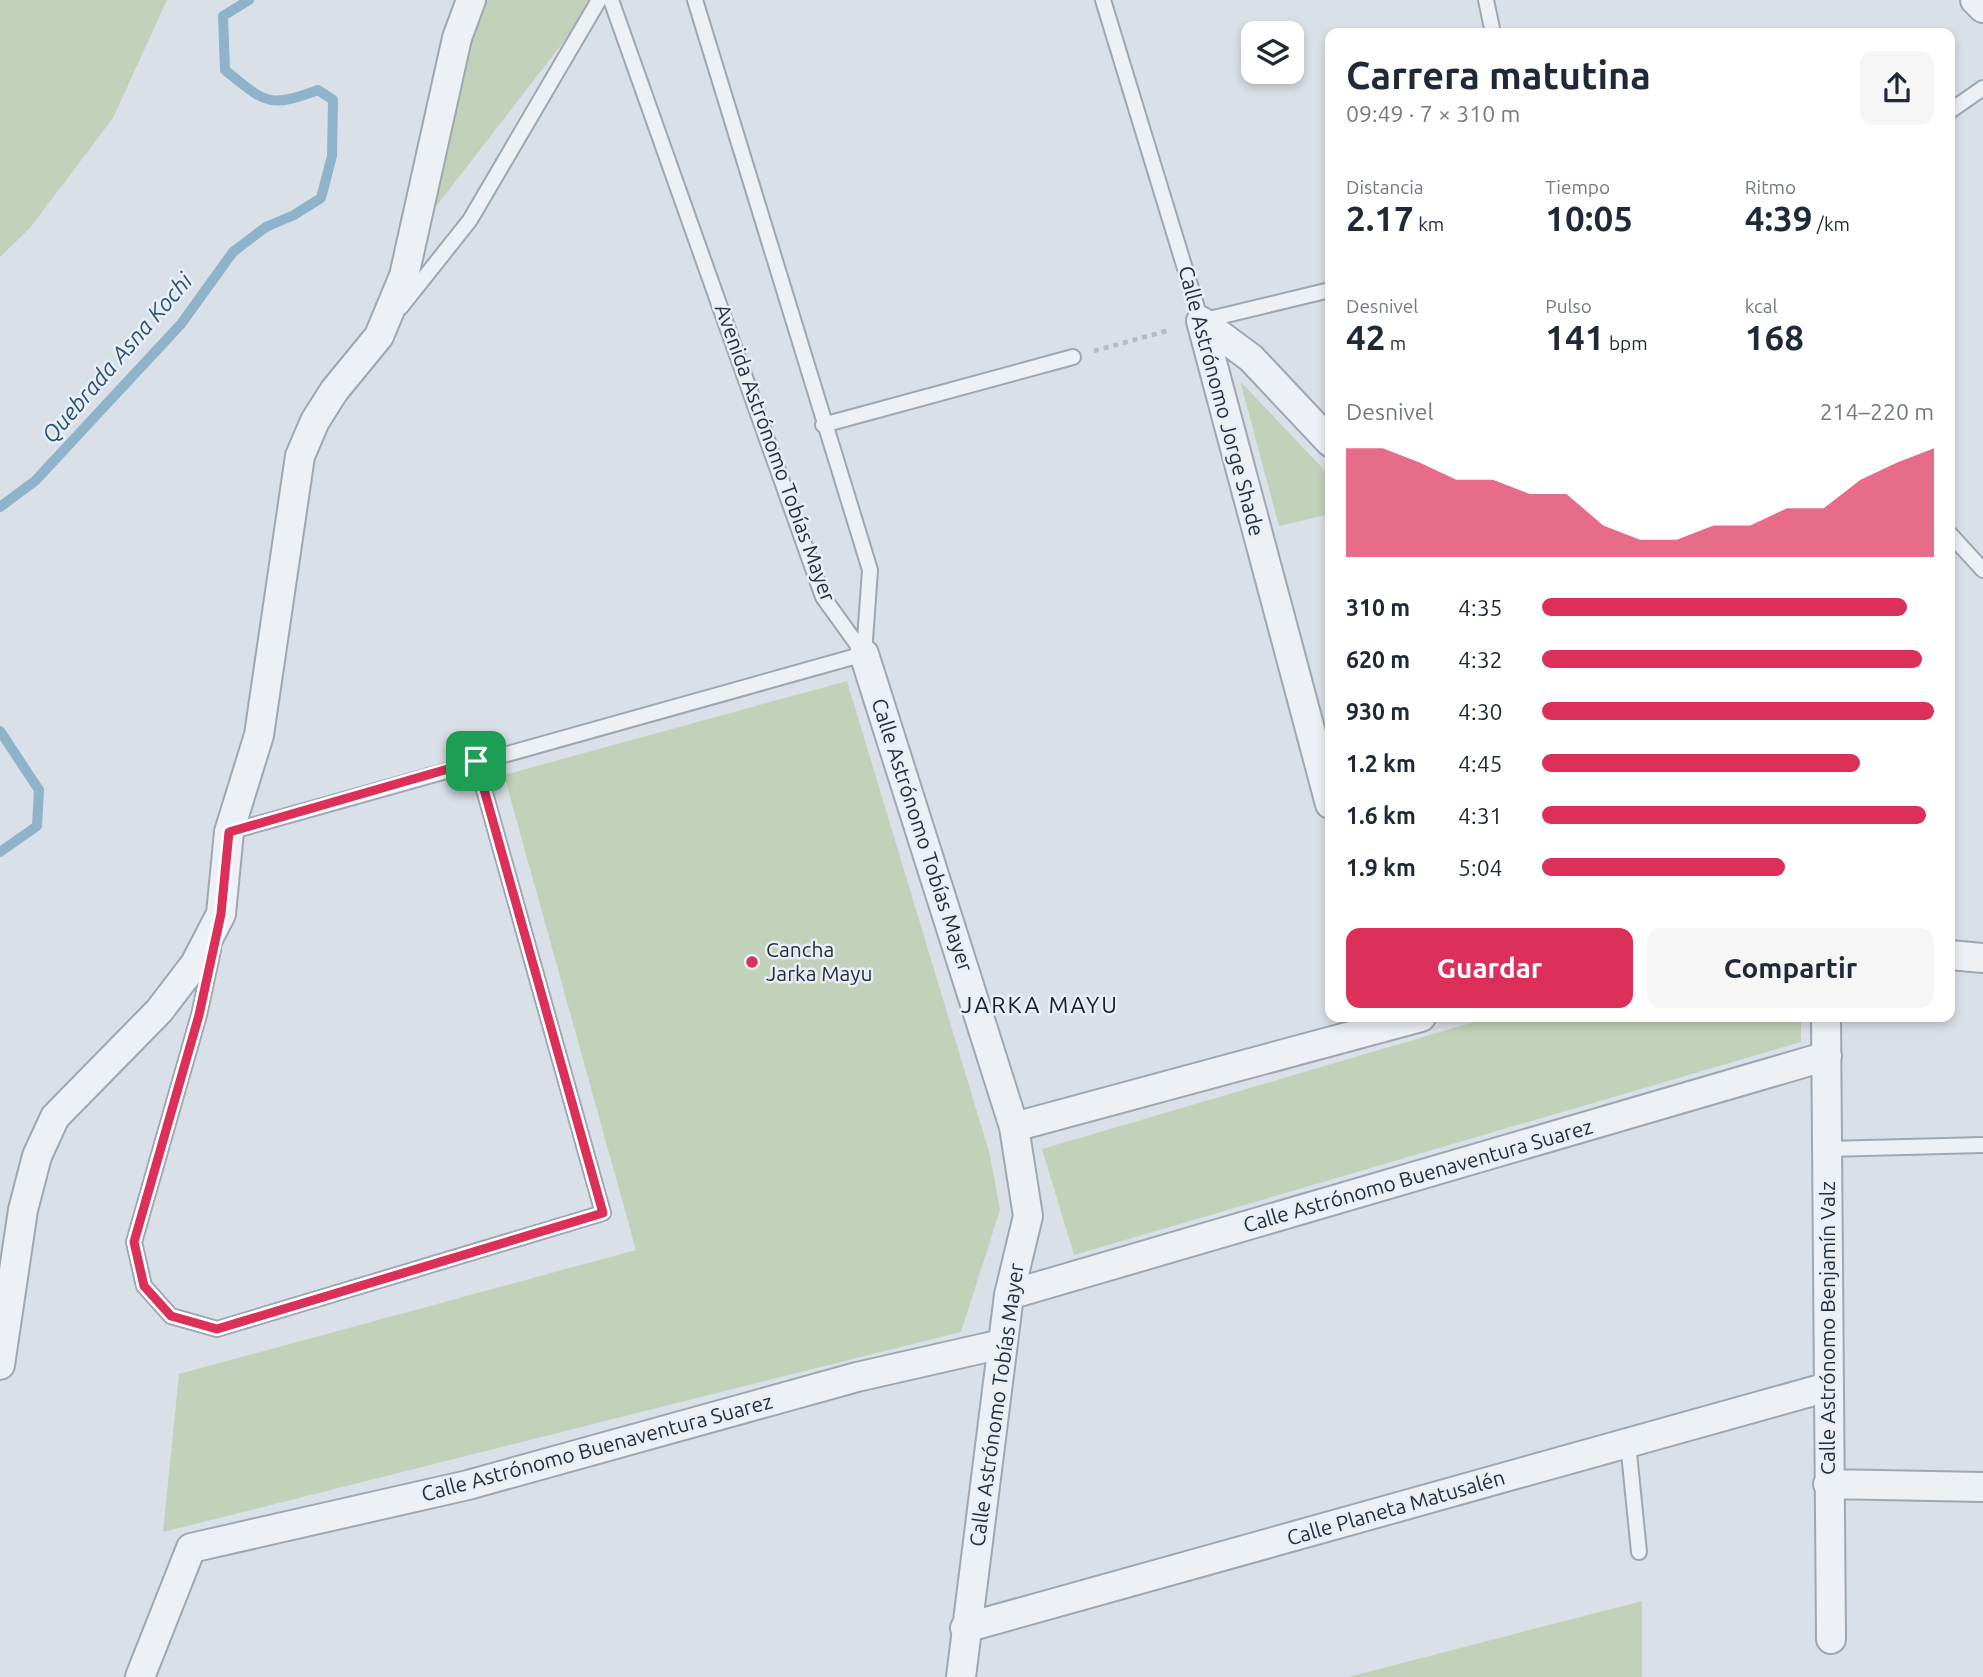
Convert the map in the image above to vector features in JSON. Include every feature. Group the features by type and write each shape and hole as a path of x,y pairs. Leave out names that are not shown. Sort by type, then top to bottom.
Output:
{"street":[{"path":"0,1364 23,1210 37,1156 55,1117 159,1011 195,964 221,914 229,832 259,735 300,456 315,421 334,391 379,336 404,276 457,38 471,0"},
{"path":"1975,0 1983,8"},
{"path":"1202,321 1251,358 1325,437"},
{"name":"Calle Astrónomo Jorge Shade","path":"1202,321 1325,785"},
{"name":"Calle Astrónomo Tobías Mayer","path":"864,654 1014,1127 1028,1216 1009,1295 965,1628 961,1677"},
{"path":"1955,955 1983,958"},
{"path":"1014,1127 1384,1022"},
{"name":"Calle Astrónomo Benjamín Valz","path":"1826,1022 1830,1639"},
{"name":"Calle Astrónomo Buenaventura Suarez","path":"1009,1295 1827,1056"},
{"name":"Calle Astrónomo Buenaventura Suarez","path":"140,1677 191,1548 468,1485 857,1377 1002,1344"},
{"name":"Calle Planeta Matusalén","path":"965,1628 1828,1387"},
{"path":"1828,1484 1983,1487"}],"lane":[{"path":"379,336 470,219 599,0"},
{"name":"Avenida Astrónomo Tobías Mayer","path":"611,0 823,597 864,654"},
{"name":"Avenida Astrónomo Tobías Mayer","path":"695,0 823,425 870,570 864,654"},
{"name":"Calle Astrónomo Jorge Shade","path":"1103,0 1202,321"},
{"path":"1486,0 1492,28"},
{"path":"1955,108 1983,88"},
{"path":"1202,321 1325,291"},
{"path":"823,425 1073,357"},
{"path":"1955,539 1983,570"},
{"path":"229,832 864,654"},
{"path":"221,914 199,1015 134,1242 144,1286 171,1316 217,1329 603,1213 476,761"},
{"path":"1827,1149 1983,1145"},
{"path":"1628,1443 1639,1552"}],"path":[{"path":"1073,357 1202,321"}],"green space":[{"path":"0,0 167,0 113,118 30,228 0,257"},
{"path":"485,0 596,0 407,244"},
{"path":"1240,381 1325,471 1325,515 1279,526"},
{"path":"847,681 990,1155 1000,1210 961,1332 163,1532 179,1374 636,1250 504,775"},
{"path":"1474,1022 1801,1022 1801,1042 1074,1255 1042,1149"},
{"path":"1642,1601 1642,1677 1348,1677"}],"waterway":[{"name":"Quebrada Asna Kochi","path":"0,507 35,481 181,324 233,252 266,227 294,215 321,198 332,156 333,100 318,90 288,99 267,99 225,70 223,16 249,0"},
{"name":"Quebrada Asna Kochi","path":"0,731 39,790 37,826 0,852"}],"place":[{"name":"Cancha Jarka Mayu","path":"752,962"}],"district":[{"name":"JARKA MAYU","path":"1040,1005"}],"route":[{"path":"476,761 603,1213 217,1329 171,1316 144,1286 134,1242 199,1015 221,914 229,832 476,761"}]}
